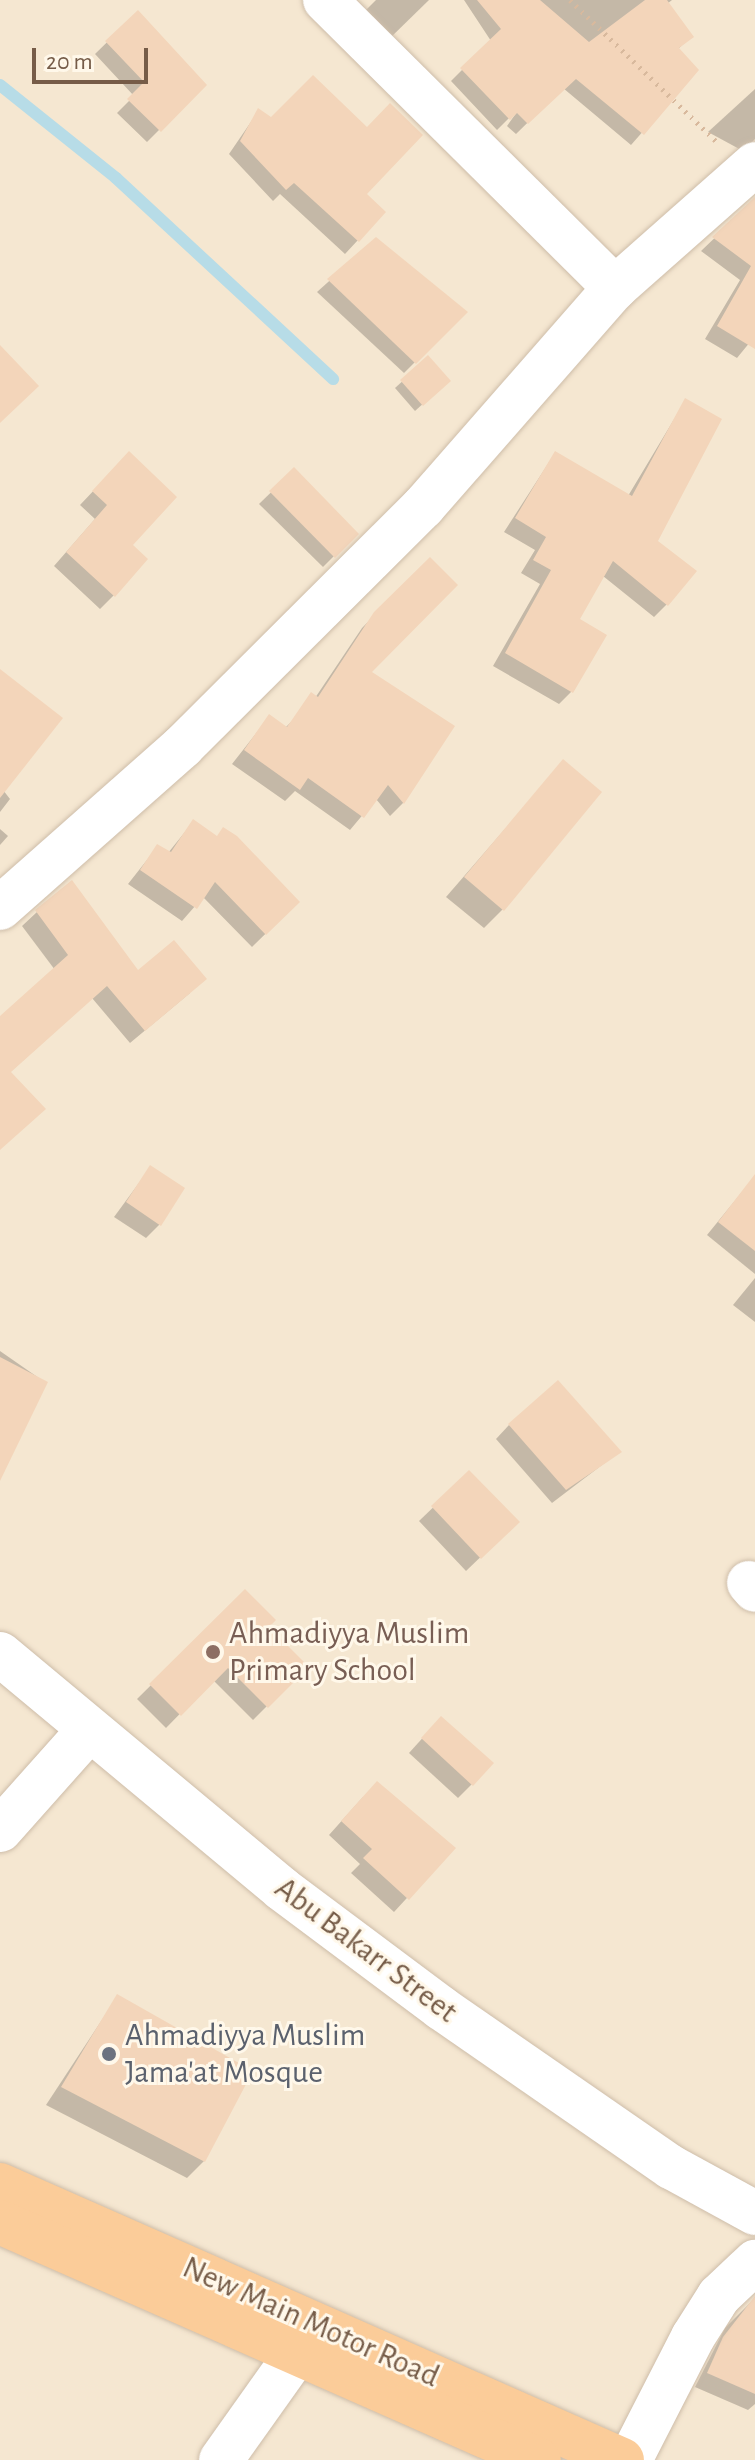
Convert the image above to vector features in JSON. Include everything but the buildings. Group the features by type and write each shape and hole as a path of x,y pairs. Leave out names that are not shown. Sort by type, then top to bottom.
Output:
{"highway":[{"name":"New Main Motor Road","path":"0,2185 622,2460"},
{"name":"New Main Motor Road","path":"0,2222 539,2460"}],"street":[{"path":"325,0 615,288"},
{"path":"0,908 93,833 423,507 615,288 751,168"},
{"name":"Abu Bakarr Street","path":"0,1654 89,1730 441,2008 671,2167 755,2213"},
{"path":"0,1830 89,1730"},
{"path":"630,2460 693,2337 719,2296 755,2262"},
{"path":"221,2460 297,2353"}],"path":[{"path":"570,0 751,168"}],"shaded area":[{"path":"0,0 755,0 755,2460 0,2460"}],"waterway":[{"path":"0,85 116,178 333,379"}],"place":[{"name":"Ahmadiyya Muslim Primary School","path":"213,1652"},
{"name":"Ahmadiyya Muslim Jama'at Mosque","path":"109,2054"}]}
